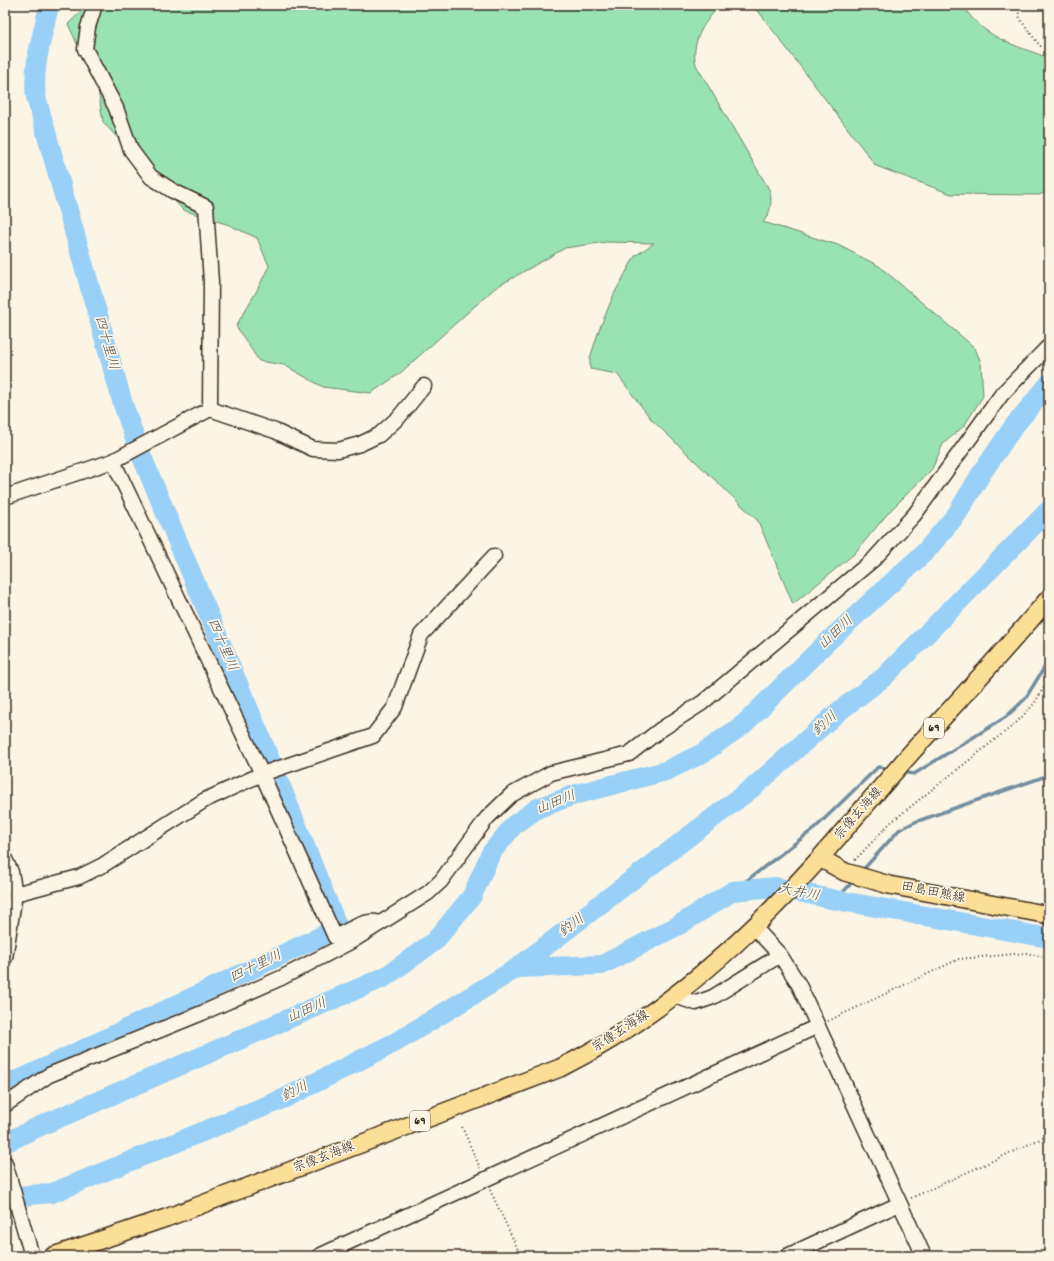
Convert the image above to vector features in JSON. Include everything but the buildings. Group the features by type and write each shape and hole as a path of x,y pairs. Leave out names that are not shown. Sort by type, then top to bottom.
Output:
{"main road":[{"name":"宗像玄海線","path":"53,1256 166,1218 560,1068 611,1040 694,981 772,909 805,875 1049,598"},
{"name":"田島田熊線","path":"820,858 852,874 888,884 1049,915"}],"street":[{"path":"95,5 88,27 85,49 116,108 131,150 151,177 173,191 206,207 211,282 210,409"},
{"path":"5,1105 49,1075 202,1013 281,978 352,941 428,893 441,881 487,818 511,795 551,773 629,754 660,730 702,703 874,559 915,514 1002,394 1049,346"},
{"path":"5,497 113,461 210,409 275,431 313,449 338,450 360,444 379,435 399,418 424,386"},
{"path":"113,461 262,774 335,938 371,921 380,923"},
{"path":"15,894 79,877 103,865 205,800 262,774 373,736 395,707 421,634 494,556"},
{"path":"5,859 11,872 15,894 5,958"},
{"path":"754,927 780,955 798,983 924,1256"},
{"path":"674,996 696,1003 713,997 780,955"},
{"path":"319,1256 818,1026"},
{"path":"5,1163 31,1252"},
{"path":"787,1256 899,1204"}],"path":[{"path":"1017,5 1020,20 1040,46 1049,48"},
{"path":"852,874 890,823 1016,723 1034,704 1049,679"},
{"path":"818,1026 959,959 1026,953 1049,958"},
{"path":"899,1204 1049,1135"}],"green space":[{"path":"88,5 721,5 710,17 700,32 695,48 696,65 770,191 770,208 768,215 763,222 838,245 879,266 975,348 981,363 983,396 964,426 943,444 932,469 889,512 854,554 793,604 758,521 651,419 617,374 590,369 590,358 599,330 614,294 635,256 654,243 606,242 565,248 495,288 398,375 371,393 323,387 284,365 259,361 236,326 269,266 257,238 229,225 183,210 103,122 98,89 68,24"},
{"path":"748,5 962,5 980,26 990,33 1011,44 1049,58 1049,191 1039,195 951,194 876,166 759,12"}],"waterway":[{"name":"四十里川","path":"5,1083 21,1079 338,928 269,757 139,450 123,404 36,97 35,86 37,62 49,5"},
{"name":"山田川","path":"5,1143 38,1127 385,977 435,941 472,896 491,853 514,825 538,808 577,794 666,771 703,753 744,724 825,644 926,551 957,514 981,474 1014,426 1049,384"},
{"name":"釣川","path":"5,1197 52,1193 283,1099 396,1042 517,968 756,785 838,712 884,677 1049,510"},
{"path":"908,773 914,774 1006,717 1025,699 1049,660"},
{"path":"733,891 815,828 878,767 885,768"},
{"path":"861,872 899,830 915,822 1049,775"},
{"path":"836,900 854,880"},
{"name":"大井川","path":"517,968 602,965 679,925 733,891 775,887 836,900 1049,938"}]}
